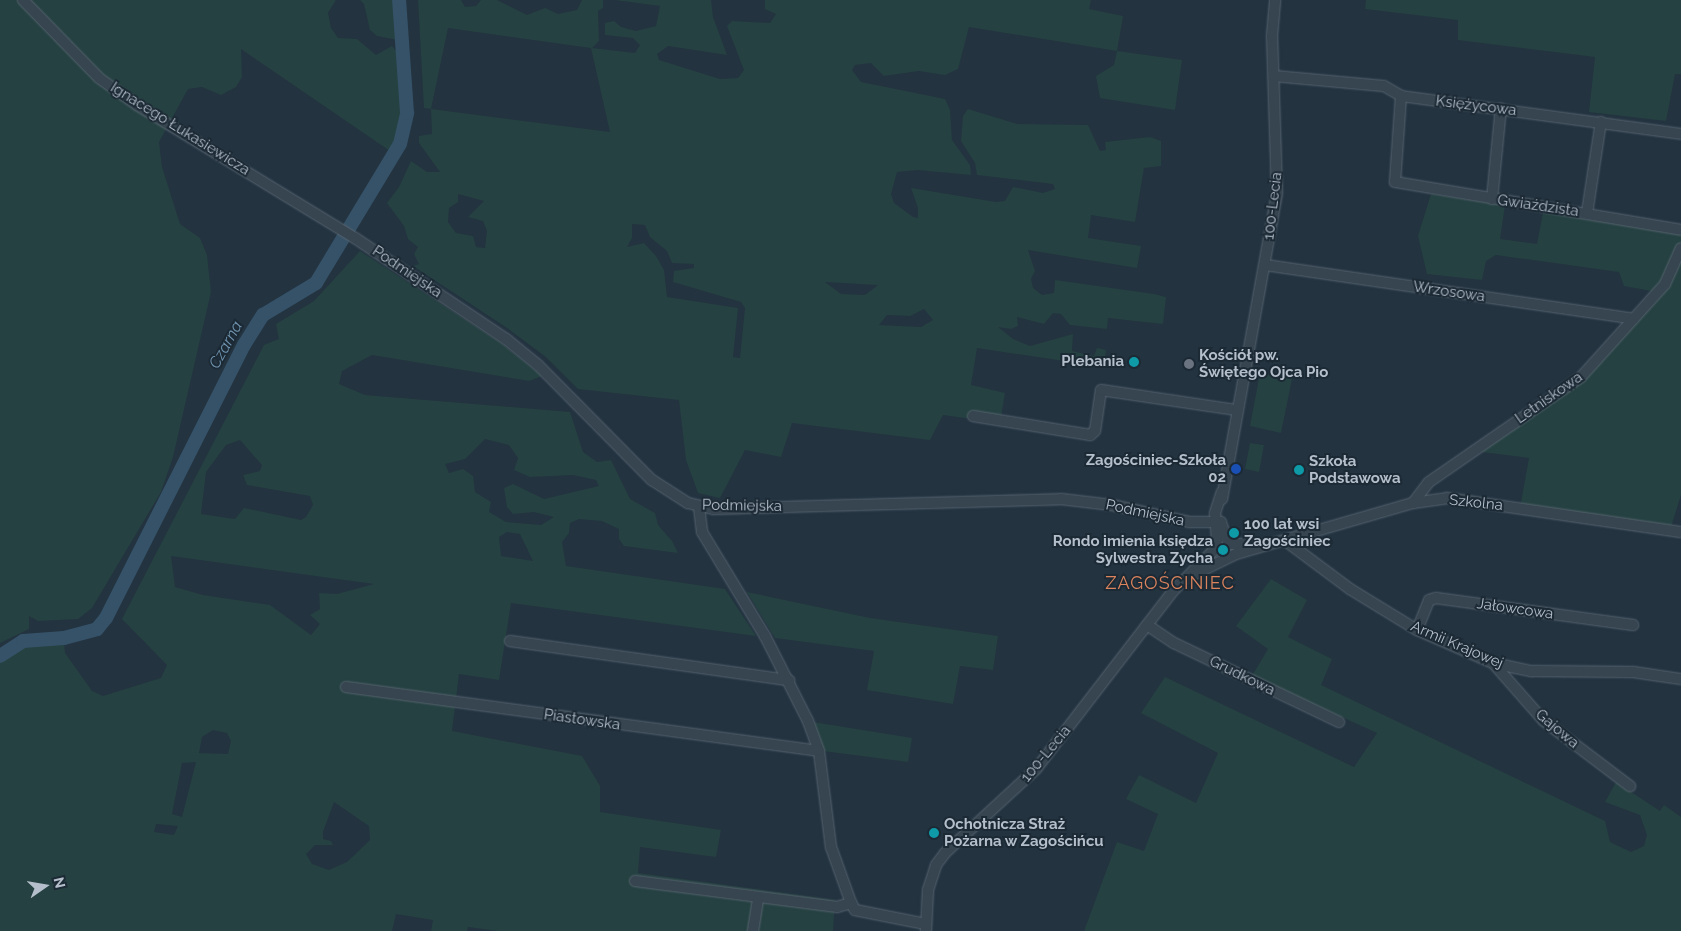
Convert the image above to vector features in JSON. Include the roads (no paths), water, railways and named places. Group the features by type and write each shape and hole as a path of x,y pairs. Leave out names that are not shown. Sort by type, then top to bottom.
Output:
{"street":[{"name":"Ignacego Łukasiewicza","path":"22,0 99,78 137,105 355,238"},
{"name":"100-Lecia","path":"926,927 928,890 940,859 1036,769 1147,625 1185,579 1222,545 1218,523 1222,492 1236,410 1265,265 1278,174 1272,36 1275,0"},
{"name":"Księżycowa","path":"1274,76 1384,86 1401,96 1502,108 1681,134"},
{"name":"Gwiaździsta","path":"1401,96 1395,182 1492,200 1587,213 1681,230"},
{"path":"1492,200 1502,108"},
{"path":"1587,213 1600,122"},
{"name":"Podmiejska","path":"355,238 506,339 538,365 652,480 679,499 699,507 1061,499 1112,505 1189,522 1218,523"},
{"name":"Letniskowa","path":"1413,503 1429,482 1581,377 1665,284 1681,248"},
{"name":"Wrzosowa","path":"1265,265 1633,320"},
{"path":"973,416 1090,434 1095,432 1101,390 1236,410"},
{"name":"Szkolna","path":"1226,558 1287,542 1413,503 1446,498 1681,532"},
{"path":"699,507 702,532 789,680 819,751 831,846 851,903 855,910 926,927"},
{"name":"Armii Krajowej","path":"1287,542 1350,589 1417,630 1493,663 1532,671 1632,672 1681,679"},
{"name":"Szkolna","path":"1222,545 1275,544"},
{"path":"1222,545 1232,552 1226,558 1216,554 1222,545"},
{"name":"100-Lecia","path":"1185,579 1226,558"},
{"name":"Jałowcowa","path":"1417,630 1429,600 1436,598 1633,625"},
{"name":"Grudkowa","path":"1147,625 1174,643 1339,722"},
{"path":"510,640 789,680"},
{"name":"Gajowa","path":"1493,663 1544,721 1630,786"},
{"name":"Piastowska","path":"346,687 819,751"},
{"path":"635,881 758,899 837,907 851,903"},
{"path":"753,931 758,899"}],"waterway":[{"name":"Czarna","path":"0,656 23,641 64,638 97,629 106,618 244,345 263,315 316,283 400,144 407,113 399,0"}],"place":[{"name":"Plebania","path":"1134,362"},
{"name":"Kościół pw. Świętego Ojca Pio","path":"1189,364"},
{"name":"Zagościniec-Szkoła 02","path":"1236,469"},
{"name":"Szkoła Podstawowa","path":"1299,470"},
{"name":"100 lat wsi Zagościniec","path":"1234,533"},
{"name":"Rondo imienia księdza Sylwestra Zycha","path":"1223,550"},
{"name":"Ochotnicza Straż Pożarna w Zagościńcu","path":"934,833"}],"district":[{"name":"ZAGOŚCINIEC","path":"1170,583"}]}
